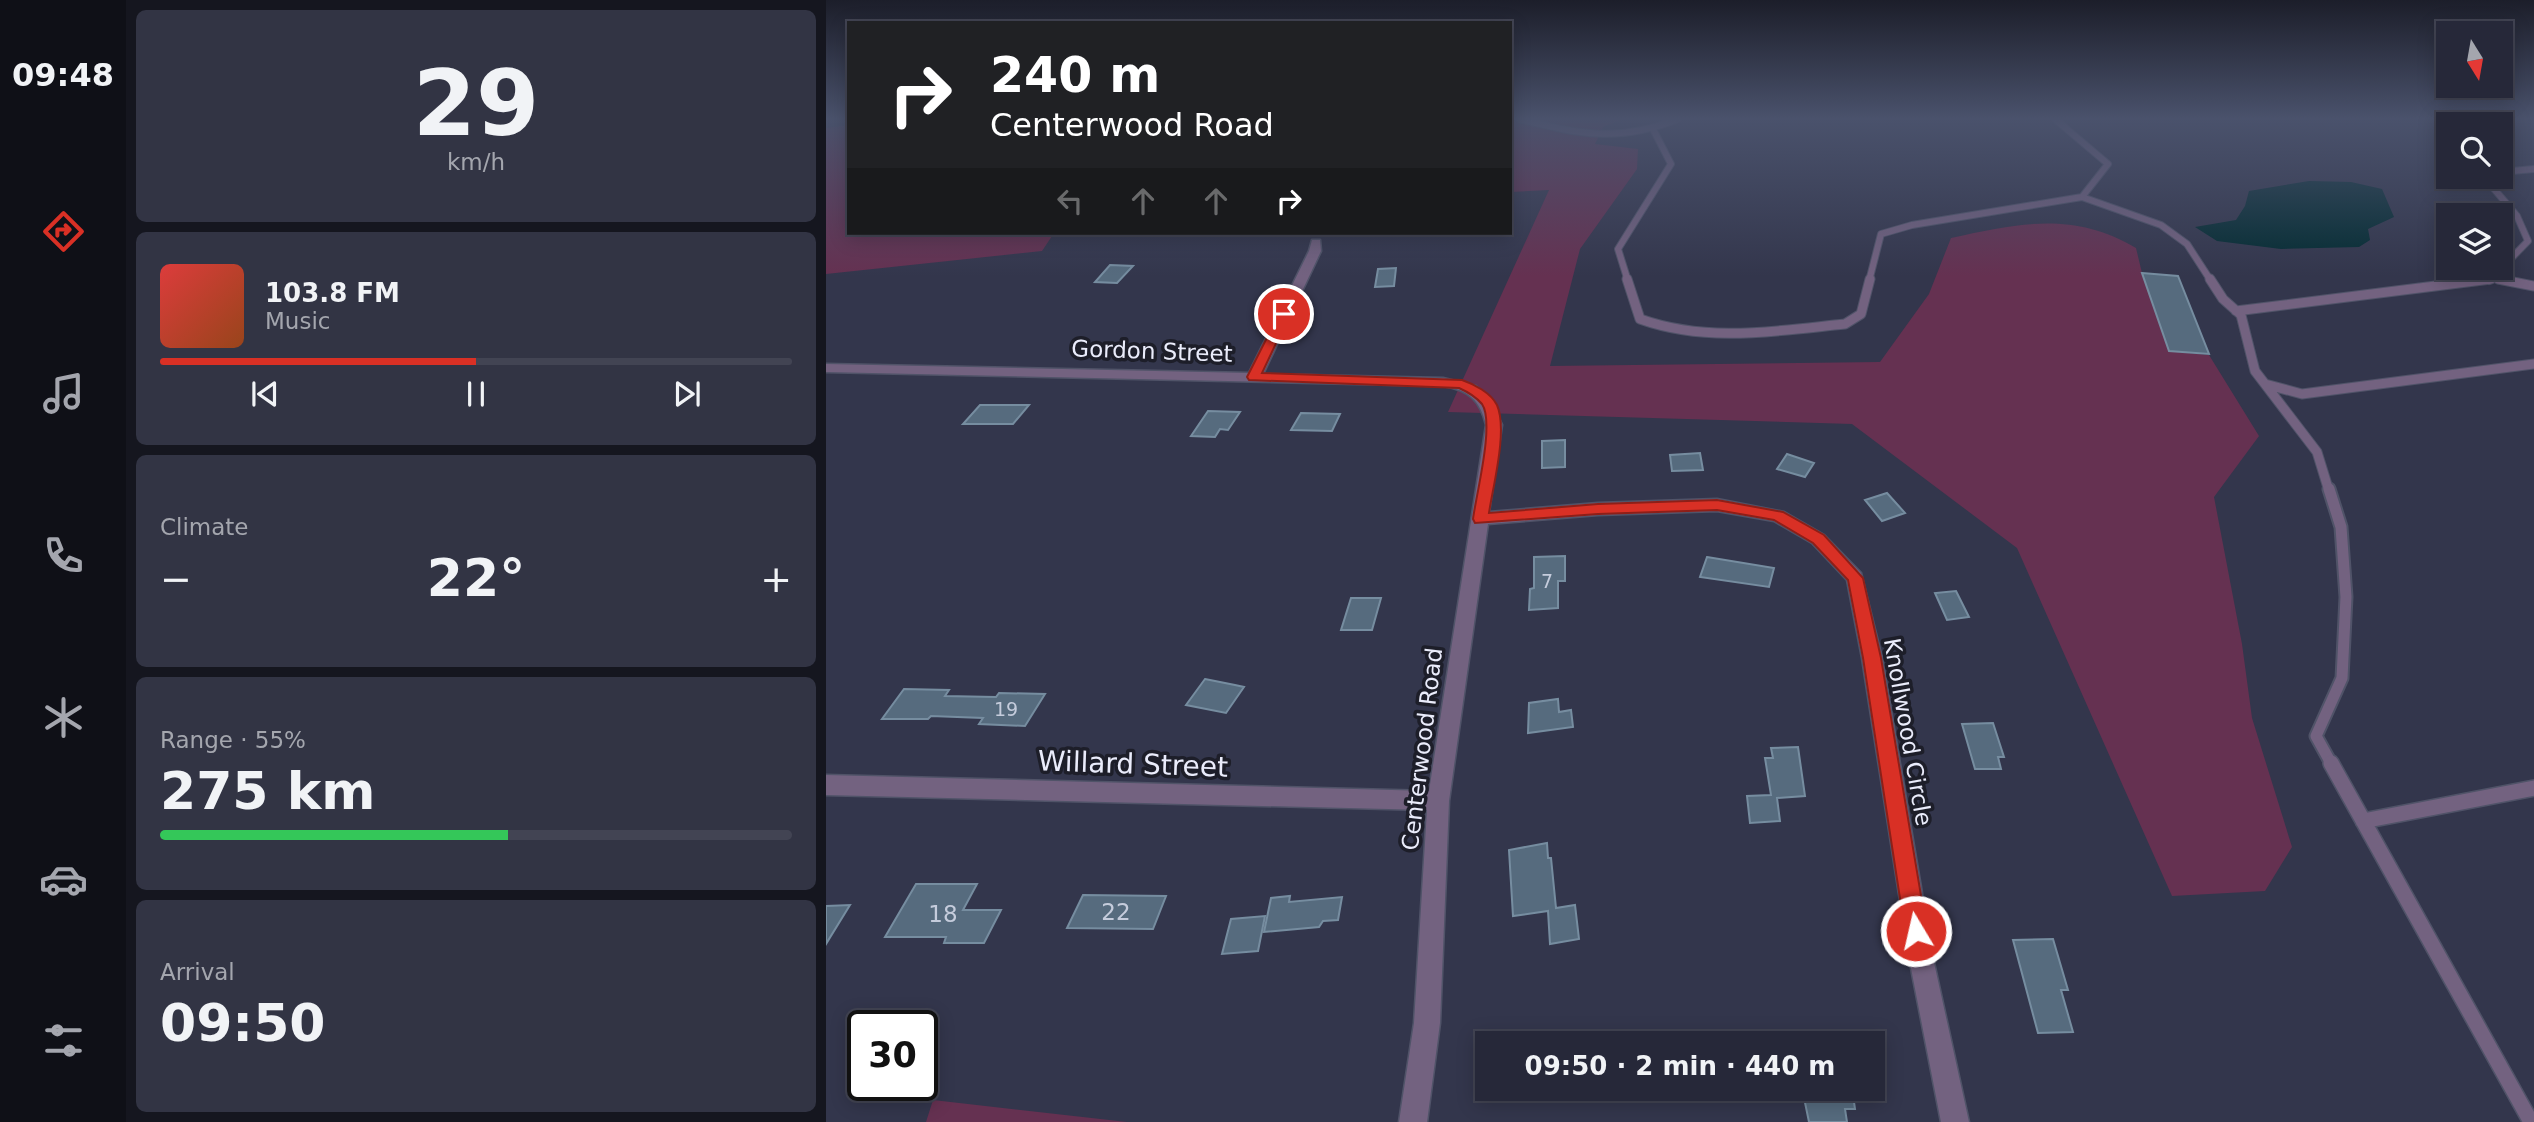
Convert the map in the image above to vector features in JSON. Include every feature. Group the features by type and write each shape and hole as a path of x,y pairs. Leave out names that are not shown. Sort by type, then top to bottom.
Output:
{"street":[{"path":"1254,377 1315,251 1316,242"},
{"name":"Gordon Street","path":"826,368 1443,382 1462,384 1475,390"},
{"name":"Centerwood Road","path":"1413,1122 1427,1023 1438,801 1494,425 1490,405 1475,390"},
{"name":"Knollwood Circle","path":"1480,519 1598,509 1717,505 1778,516 1818,539 1855,578 1872,658 1921,958 1955,1122"},
{"name":"Willard Street","path":"826,785 1438,801"}],"lane":[{"path":"1666,171 1618,249 1640,319 1657,327 1719,334 1844,324 1861,314 1881,234 1912,225 2082,197 2161,225 2188,244 2223,299 2241,315 2255,371 2317,452 2341,527 2346,597 2342,678 2316,736 2531,1122"},
{"path":"2082,197 2102,171"},
{"path":"2494,189 2507,203"},
{"path":"2513,210 2528,241 2513,257"},
{"path":"2236,311 2490,280"},
{"path":"2503,280 2534,286"},
{"path":"2266,384 2302,394 2534,364"},
{"path":"2363,821 2534,788"}],"shaded area":[{"path":"826,171 847,171 847,235 1053,235 1042,251 826,274"},
{"path":"1512,171 1635,171 1580,249 1550,366 1880,362 1929,294 1951,238 2023,225 2068,225 2113,236 2136,248 2169,351 2209,355 2259,436 2214,497 2242,644 2252,718 2292,847 2265,891 2172,896 2017,548 1852,424 1448,412 1549,190 1512,192"},
{"path":"2309,181 2351,182 2382,189 2394,217 2368,229 2370,240 2359,247 2281,249 2217,241 2195,227 2236,220 2245,206 2249,191"},
{"path":"933,1101 938,1101 1127,1122 926,1122"}],"building":[{"path":"1110,265 1133,266 1117,283 1095,282"},
{"path":"1396,268 1394,286 1375,287 1378,269"},
{"path":"2142,273 2178,276 2209,354 2169,351"},
{"path":"980,405 1029,405 1013,424 963,424"},
{"path":"1208,411 1240,412 1228,430 1220,429 1215,437 1191,436"},
{"path":"1301,413 1340,414 1332,431 1291,430"},
{"path":"1565,440 1565,467 1542,468 1542,441"},
{"path":"1700,453 1703,470 1672,471 1670,455"},
{"path":"1787,454 1814,463 1805,477 1777,469"},
{"path":"1887,493 1905,513 1882,521 1865,500"},
{"path":"1565,556 1565,581 1558,581 1558,608 1529,610 1530,589 1534,588 1534,557"},
{"path":"1707,557 1774,568 1769,587 1700,577"},
{"path":"1956,591 1969,617 1947,620 1935,593"},
{"path":"1351,598 1381,598 1372,630 1341,630"},
{"path":"1205,679 1244,687 1226,713 1186,705"},
{"path":"904,689 949,690 945,696 1045,694 1025,726 979,724 983,718 931,716 928,719 882,719"},
{"path":"1558,699 1559,712 1571,710 1573,727 1528,733 1529,703"},
{"path":"1993,723 2004,757 1998,757 2001,769 1975,769 1962,724"},
{"path":"1798,747 1805,796 1777,798 1780,821 1750,823 1747,796 1771,795 1765,758 1773,758 1771,748"},
{"path":"1547,843 1556,908 1575,905 1579,939 1550,944 1548,911 1513,916 1509,850"},
{"path":"916,884 977,884 963,910 1001,910 984,943 944,943 946,937 885,937"},
{"path":"1083,895 1166,896 1153,929 1067,928"},
{"path":"1290,896 1289,902 1342,897 1338,920 1323,921 1319,927 1264,932 1271,898"},
{"path":"850,905 826,944 826,906"},
{"path":"1265,916 1258,951 1222,954 1231,919"},
{"path":"2053,939 2068,990 2061,990 2073,1032 2038,1033 2013,940"},
{"path":"1805,1101 1854,1101 1855,1109 1845,1109 1847,1122 1809,1122"}],"route":[{"path":"1284,314 1254,377 1462,384 1475,390 1490,405 1494,425 1480,519 1598,509 1717,505 1778,516 1818,539 1855,578 1872,658 1916,931"}]}
